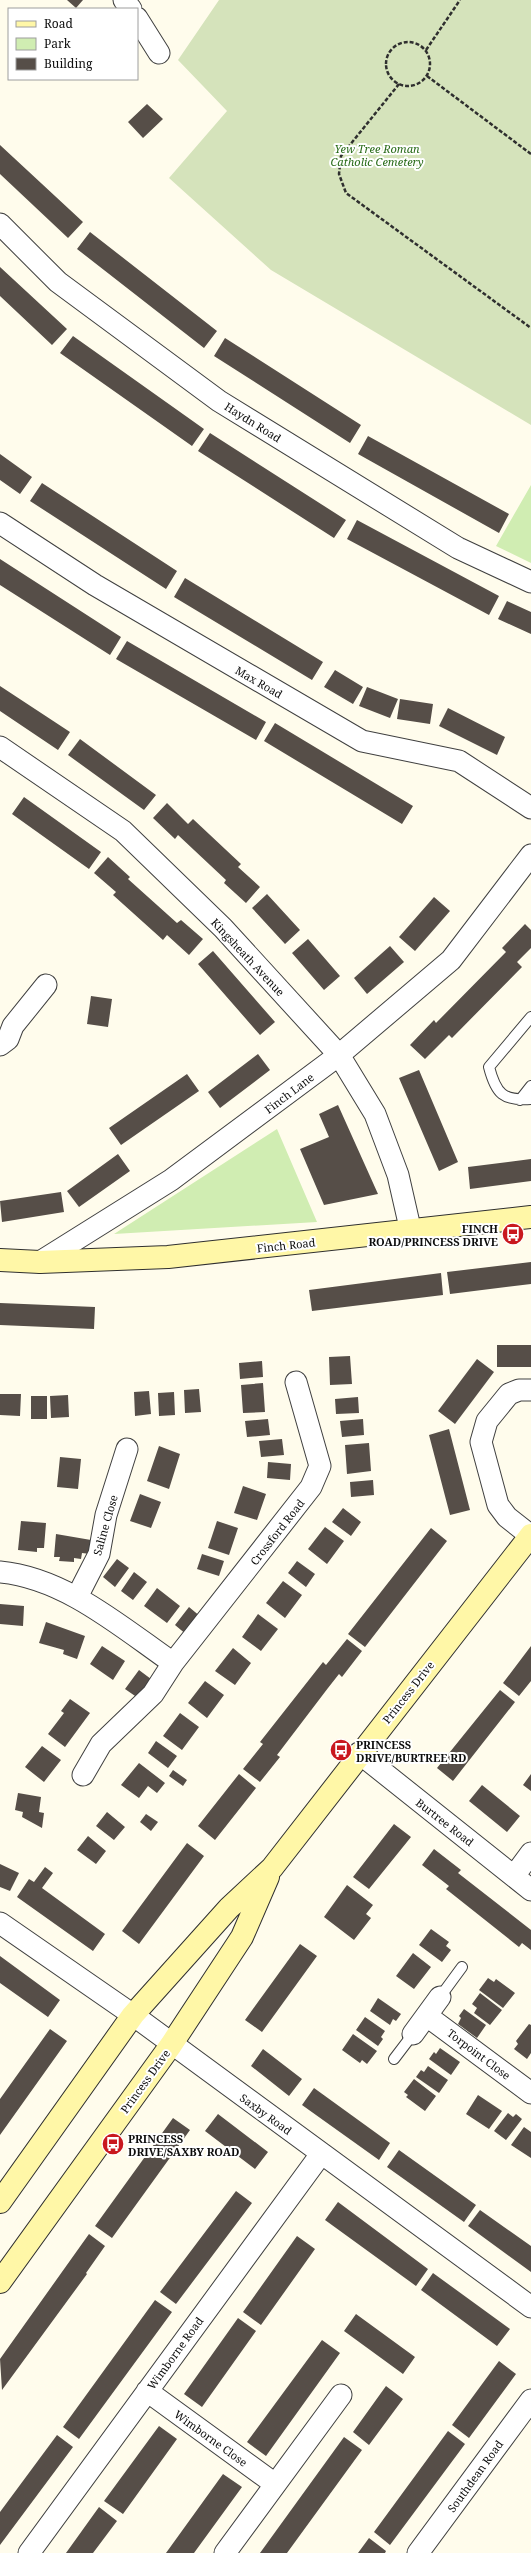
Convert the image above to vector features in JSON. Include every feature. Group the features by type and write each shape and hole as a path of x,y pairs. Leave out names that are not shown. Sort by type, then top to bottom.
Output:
{"street":[{"path":"124,0 130,8"},
{"path":"138,20 159,53"},
{"name":"Haydn Road","path":"0,224 58,282 219,401 458,548 531,582"},
{"name":"Max Road","path":"0,523 95,586 362,741 459,760 531,808"},
{"name":"Kingsheath Avenue","path":"0,747 123,831 223,928 339,1055 375,1114 398,1175 411,1232"},
{"name":"Finch Lane","path":"40,1262 171,1180 339,1055 452,960 531,855"},
{"path":"0,1044 8,1039 13,1026 46,985"},
{"name":"Finch Road","path":"40,1262 168,1258 411,1232 531,1217"},
{"path":"0,1260 40,1262"},
{"name":"Crossford Road","path":"83,1774 101,1744 153,1694 173,1663 312,1487 320,1466 296,1382"},
{"name":"Princess Drive","path":"0,2202 133,2015 229,1908 272,1868 359,1753 531,1536 507,1517 498,1505 482,1442 487,1421 509,1394 513,1391 531,1390"},
{"name":"Saline Close","path":"77,1597 99,1554 106,1515 127,1449"},
{"path":"0,1572 18,1574 77,1597 173,1663"},
{"name":"Burtree Road","path":"359,1753 531,1890"},
{"path":"514,1876 531,1853"},
{"name":"Princess Drive","path":"0,2282 171,2045 242,1938 272,1868"},
{"name":"Saxby Road","path":"0,1922 133,2015 171,2045 531,2307"},
{"path":"413,2034 440,1997"},
{"name":"Torpoint Close","path":"427,2016 531,2093"},
{"name":"Wimborne Road","path":"29,2553 321,2154"},
{"name":"Wimborne Close","path":"147,2391 275,2484"},
{"path":"225,2553 340,2395"},
{"name":"Southdean Road","path":"418,2553 531,2400"}],"lane":[{"path":"531,1017 489,1067 493,1081 500,1094 515,1100 531,1099"},
{"path":"520,1100 531,1086"},
{"path":"440,1997 462,1967"},
{"path":"394,2059 413,2034"}],"path":[{"path":"426,50 460,0"},
{"path":"410,41 417,43 426,50 431,65 427,76 415,85 399,84 387,72 386,61 388,53 396,45 410,41"},
{"path":"427,76 531,154"},
{"path":"399,84 341,156 339,174 346,193 531,328"}],"green space":[{"name":"Yew Tree Roman Catholic Cemetery","path":"219,0 531,0 531,425 271,270 169,178 227,111 178,60"},
{"path":"531,485 531,563 496,546"},
{"path":"277,1129 317,1222 114,1234"}],"building":[{"path":"67,0 83,0 76,8"},
{"path":"147,104 163,119 143,138 128,122"},
{"path":"0,145 83,222 68,238 0,174"},
{"path":"90,232 217,331 204,348 77,249"},
{"path":"0,267 67,329 52,345 0,296"},
{"path":"73,336 204,429 192,446 60,353"},
{"path":"225,338 361,425 350,443 214,356"},
{"path":"210,433 346,520 334,538 198,451"},
{"path":"368,436 509,514 499,533 358,454"},
{"path":"0,454 32,477 20,494 0,480"},
{"path":"42,483 177,571 166,589 30,501"},
{"path":"357,520 499,596 489,615 347,539"},
{"path":"0,559 121,637 110,655 0,585"},
{"path":"185,578 323,662 312,680 174,597"},
{"path":"507,601 531,612 531,634 498,619"},
{"path":"127,641 266,722 256,740 116,659"},
{"path":"335,670 363,687 353,704 324,687"},
{"path":"0,686 70,732 58,750 0,711"},
{"path":"367,687 398,699 390,718 359,706"},
{"path":"400,699 433,704 430,724 397,719"},
{"path":"448,708 505,737 497,755 439,726"},
{"path":"275,723 413,806 402,824 264,741"},
{"path":"80,739 156,795 144,810 68,755"},
{"path":"24,797 101,852 89,869 12,814"},
{"path":"167,803 188,824 193,819 241,864 238,867 260,887 246,903 224,883 226,880 178,835 175,839 153,818"},
{"path":"108,857 130,877 128,879 177,923 181,920 203,939 189,955 167,935 163,940 113,895 116,892 94,873"},
{"path":"267,894 300,930 285,944 252,908"},
{"path":"434,897 450,911 415,951 399,937"},
{"path":"525,924 531,930 531,948 517,962 522,967 452,1038 449,1035 425,1059 410,1045 434,1020 436,1023 506,952 502,948"},
{"path":"308,939 340,976 324,990 292,953"},
{"path":"390,946 404,962 367,994 354,978"},
{"path":"213,951 275,1022 260,1035 198,964"},
{"path":"91,996 112,999 108,1027 87,1024"},
{"path":"258,1054 270,1070 220,1108 208,1092"},
{"path":"419,1070 458,1162 439,1171 399,1078"},
{"path":"187,1074 199,1091 121,1145 109,1128"},
{"path":"338,1105 378,1194 324,1205 300,1149 329,1137 319,1114"},
{"path":"118,1154 130,1171 79,1207 67,1191"},
{"path":"531,1159 531,1181 470,1189 468,1167"},
{"path":"61,1192 64,1212 2,1222 0,1201"},
{"path":"531,1262 531,1284 450,1294 447,1272"},
{"path":"441,1273 443,1295 312,1311 309,1290"},
{"path":"0,1303 95,1307 94,1329 0,1325"},
{"path":"497,1345 531,1345 531,1367 497,1367"},
{"path":"350,1356 352,1384 330,1385 329,1357"},
{"path":"477,1359 494,1372 455,1424 438,1411"},
{"path":"262,1361 263,1377 240,1379 239,1363"},
{"path":"263,1383 265,1412 243,1413 241,1385"},
{"path":"199,1389 201,1412 185,1413 184,1390"},
{"path":"149,1391 151,1414 135,1416 134,1392"},
{"path":"174,1392 175,1415 159,1416 158,1393"},
{"path":"0,1394 21,1394 20,1416 0,1415"},
{"path":"68,1395 69,1417 51,1418 50,1396"},
{"path":"31,1396 47,1396 47,1419 31,1419"},
{"path":"358,1397 359,1413 336,1414 335,1399"},
{"path":"268,1419 270,1435 247,1437 245,1421"},
{"path":"363,1419 364,1435 342,1437 340,1421"},
{"path":"449,1429 470,1510 450,1515 429,1435"},
{"path":"282,1439 284,1455 261,1457 259,1441"},
{"path":"369,1443 371,1471 347,1474 345,1445"},
{"path":"159,1446 180,1454 169,1489 147,1481"},
{"path":"60,1457 81,1459 78,1489 57,1487"},
{"path":"268,1462 291,1464 290,1480 267,1478"},
{"path":"373,1480 374,1495 351,1497 350,1482"},
{"path":"243,1486 266,1494 257,1520 234,1513"},
{"path":"140,1494 161,1502 151,1528 130,1521"},
{"path":"343,1508 361,1522 351,1536 332,1522"},
{"path":"21,1521 46,1523 44,1548 37,1548 37,1552 18,1550"},
{"path":"217,1521 238,1528 229,1555 208,1548"},
{"path":"325,1527 344,1541 327,1564 308,1549"},
{"path":"431,1528 447,1541 365,1647 348,1634"},
{"path":"56,1534 91,1540 90,1554 82,1553 81,1559 74,1558 74,1562 59,1561 60,1557 54,1557"},
{"path":"202,1554 224,1561 219,1576 197,1569"},
{"path":"117,1559 129,1568 115,1587 103,1577"},
{"path":"297,1561 315,1574 306,1587 288,1573"},
{"path":"134,1572 147,1582 133,1600 121,1591"},
{"path":"283,1581 302,1595 285,1618 266,1603"},
{"path":"157,1588 180,1606 167,1623 144,1606"},
{"path":"0,1604 24,1606 23,1626 0,1624"},
{"path":"189,1607 201,1617 187,1635 175,1625"},
{"path":"258,1614 278,1629 261,1651 242,1637"},
{"path":"46,1622 85,1636 77,1659 63,1654 64,1650 39,1643"},
{"path":"347,1639 362,1651 342,1677 339,1674 328,1688 277,1755 280,1757 260,1782 243,1769 263,1744 260,1742 323,1662 326,1665"},
{"path":"102,1646 125,1661 113,1680 90,1664"},
{"path":"531,1646 531,1681 519,1696 503,1683"},
{"path":"233,1648 251,1663 235,1685 215,1671"},
{"path":"139,1670 151,1679 138,1698 125,1689"},
{"path":"205,1681 224,1695 207,1718 188,1703"},
{"path":"500,1690 515,1702 453,1781 437,1768"},
{"path":"70,1699 90,1713 65,1747 48,1734 64,1713 61,1711"},
{"path":"180,1713 199,1727 182,1750 163,1736"},
{"path":"156,1741 177,1756 168,1768 148,1753"},
{"path":"42,1746 61,1760 44,1782 25,1767"},
{"path":"139,1763 165,1783 157,1793 148,1786 139,1798 121,1785"},
{"path":"173,1770 187,1780 183,1786 169,1776"},
{"path":"239,1774 256,1788 215,1840 198,1826"},
{"path":"531,1774 531,1791 523,1785"},
{"path":"482,1785 520,1816 507,1832 469,1801"},
{"path":"18,1793 41,1797 39,1812 44,1813 42,1828 22,1817 23,1812 15,1810"},
{"path":"107,1812 125,1827 114,1840 96,1826"},
{"path":"146,1814 158,1822 151,1831 140,1822"},
{"path":"394,1824 411,1837 369,1889 353,1877"},
{"path":"88,1836 106,1851 96,1864 77,1850"},
{"path":"187,1843 204,1856 139,1944 122,1931"},
{"path":"434,1849 461,1870 458,1873 531,1930 531,1950 522,1943 519,1947 446,1889 449,1886 422,1865"},
{"path":"0,1864 19,1873 10,1891 0,1887"},
{"path":"45,1867 53,1873 42,1888 105,1934 93,1951 17,1897 29,1879 34,1882"},
{"path":"347,1885 373,1905 366,1914 371,1918 354,1940 324,1917"},
{"path":"431,1929 449,1942 446,1946 451,1950 442,1962 419,1945"},
{"path":"300,1944 317,1956 262,2032 245,2020"},
{"path":"413,1953 431,1967 414,1989 396,1976"},
{"path":"0,1956 60,2000 48,2017 0,1983"},
{"path":"488,1978 494,1982 496,1979 515,1993 503,2008 479,1990"},
{"path":"480,1993 502,2010 490,2025 474,2013 477,2008 472,2004"},
{"path":"378,1998 401,2014 396,2021 393,2019 390,2025 370,2011"},
{"path":"464,2009 486,2025 477,2038 458,2024 461,2018 459,2016"},
{"path":"365,2017 385,2031 381,2037 383,2039 378,2046 356,2030"},
{"path":"529,2024 531,2025 531,2053 527,2059 514,2049 518,2044 516,2041"},
{"path":"50,2029 67,2041 0,2135 0,2099"},
{"path":"353,2034 377,2051 367,2064 362,2060 360,2063 342,2050"},
{"path":"440,2048 460,2062 451,2075 429,2059 434,2052 436,2054"},
{"path":"263,2049 302,2079 289,2096 251,2066"},
{"path":"428,2066 448,2080 439,2093 416,2077 421,2070 424,2072"},
{"path":"414,2079 436,2096 425,2111 406,2097 408,2095 404,2092"},
{"path":"314,2088 390,2143 379,2160 302,2105"},
{"path":"478,2095 502,2111 489,2129 466,2114"},
{"path":"508,2113 513,2117 516,2114 522,2119 506,2140 494,2131"},
{"path":"218,2114 268,2152 255,2169 205,2131"},
{"path":"173,2118 190,2130 112,2238 95,2226"},
{"path":"524,2127 531,2132 531,2158 511,2145"},
{"path":"399,2150 476,2205 464,2222 387,2167"},
{"path":"236,2191 252,2203 176,2304 160,2292"},
{"path":"338,2202 428,2269 416,2286 325,2220"},
{"path":"480,2210 531,2246 531,2272 468,2226"},
{"path":"89,2234 105,2246 86,2273 87,2274 2,2390 0,2359"},
{"path":"297,2236 315,2249 261,2325 243,2312"},
{"path":"433,2273 510,2329 497,2346 421,2290"},
{"path":"155,2300 172,2312 79,2439 63,2427"},
{"path":"356,2314 415,2357 403,2374 344,2331"},
{"path":"238,2318 256,2331 202,2407 184,2394"},
{"path":"322,2340 340,2353 266,2456 247,2442"},
{"path":"499,2361 516,2374 469,2438 452,2425"},
{"path":"386,2386 403,2399 369,2445 353,2432"},
{"path":"159,2426 177,2439 123,2514 104,2501"},
{"path":"448,2431 465,2444 390,2545 374,2532"},
{"path":"57,2435 73,2447 0,2545 0,2512"},
{"path":"344,2437 362,2450 287,2553 260,2553"},
{"path":"223,2474 242,2487 194,2553 166,2553"},
{"path":"99,2507 117,2521 93,2553 66,2553"},
{"path":"369,2538 386,2551 385,2553 358,2553"}],"place":[{"name":"FINCH ROAD/PRINCESS DRIVE","path":"513,1234"},
{"name":"PRINCESS DRIVE/BURTREE RD","path":"341,1750"},
{"name":"PRINCESS DRIVE/SAXBY ROAD","path":"113,2144"}]}
